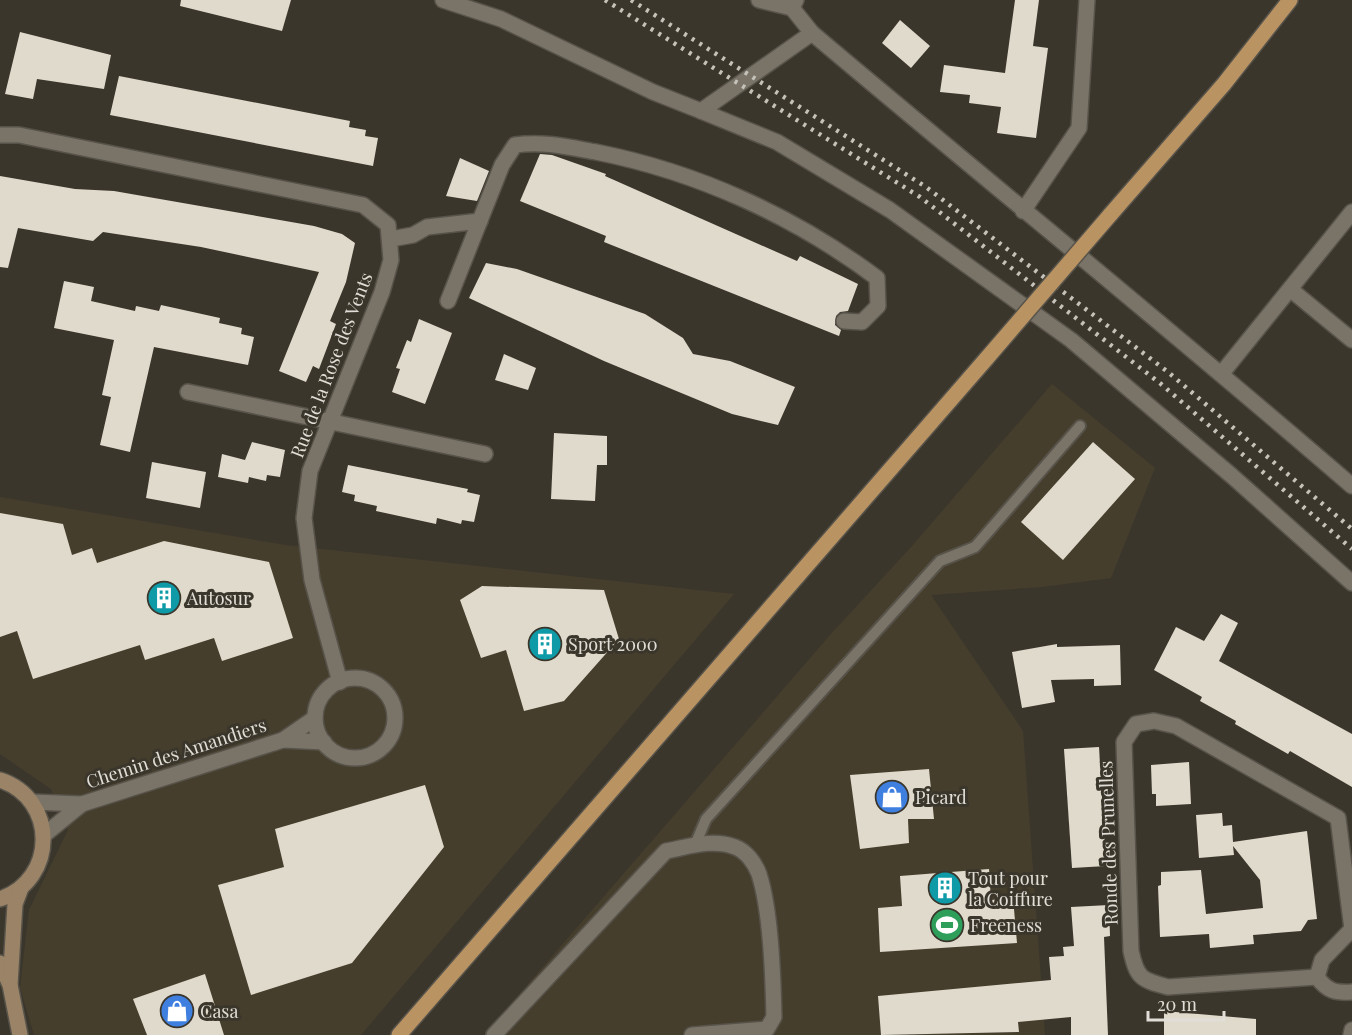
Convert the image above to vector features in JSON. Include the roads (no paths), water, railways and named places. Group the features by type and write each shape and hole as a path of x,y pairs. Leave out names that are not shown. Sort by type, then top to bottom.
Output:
{"main road":[{"path":"399,1035 1224,84 1290,0"},
{"path":"0,780 17,788 32,802 40,817 44,836 40,862 33,876 21,888 0,899"},
{"path":"10,985 15,904 21,888"},
{"path":"0,963 10,985 20,1035"}],"street":[{"path":"443,0 501,19 653,92 777,142 890,210 1071,340 1232,476 1352,583"},
{"path":"759,0 794,4 812,33 1023,212 1222,373 1352,486"},
{"path":"1023,212 1079,128 1087,0"},
{"path":"701,111 812,33"},
{"path":"0,135 31,137 363,205 388,225 391,239 413,235 427,227 480,221"},
{"path":"448,301 502,165 515,145 538,142 648,163 767,210 855,262 877,278 878,306 862,322 844,321"},
{"path":"1222,373 1352,212"},
{"name":"Rue de la Rose des Vents","path":"340,682 312,580 304,518 310,471 382,292 391,260 391,239"},
{"path":"1290,289 1352,340"},
{"path":"188,392 330,424 485,454"},
{"path":"358,679 380,687 393,706 394,729 381,749 360,758 338,754 324,742 317,730 315,718 324,694 340,682 358,679"},
{"name":"Chemin des Amandiers","path":"32,802 82,804 283,740 315,718"},
{"name":"Ronde des Prunelles","path":"1317,977 1168,987 1145,981 1135,971 1131,951 1124,742 1136,724 1154,721 1176,726 1338,818 1352,929"},
{"name":"Chemin des Amandiers","path":"283,740 324,742"},
{"name":"Chemin des Amandiers","path":"44,836 82,804"},
{"path":"494,1035 666,851 706,843 733,846 746,852 758,873 766,914 774,1017 767,1029 693,1035"},
{"path":"1352,929 1322,960 1317,977 1324,988 1336,993 1352,992"},
{"path":"1351,1035 1352,1030"}],"lane":[{"path":"695,845 706,819 940,561 975,547 1080,426"}],"railway":[{"path":"605,0 920,197 1161,384 1352,549"},
{"path":"631,0 926,187 1168,372 1352,529"}],"place":[{"name":"Autosur","path":"164,598"},
{"name":"Sport 2000","path":"545,644"},
{"name":"Picard","path":"892,797"},
{"name":"Tout pour la Coiffure","path":"945,888"},
{"name":"Freeness","path":"947,925"},
{"name":"Casa","path":"177,1011"}]}
